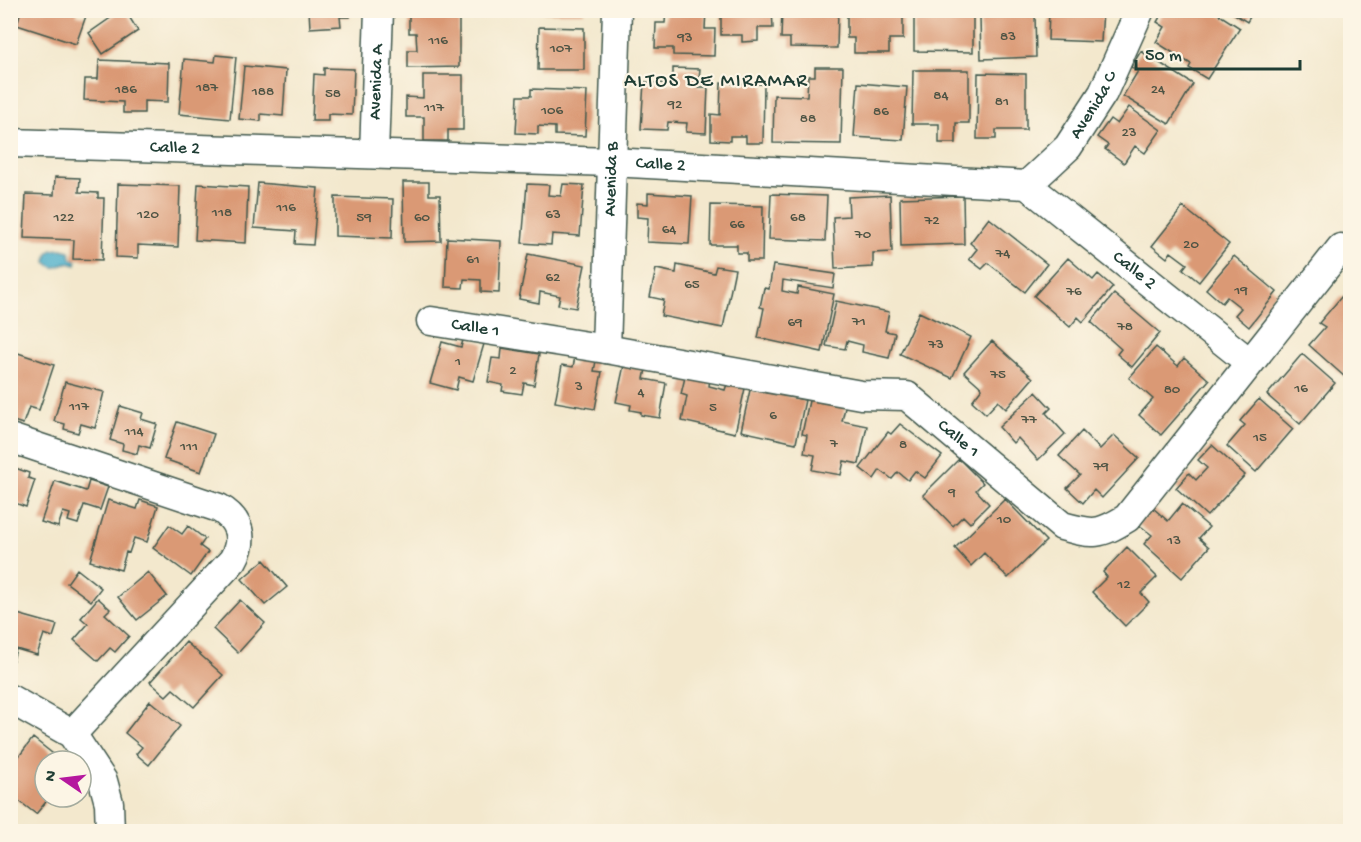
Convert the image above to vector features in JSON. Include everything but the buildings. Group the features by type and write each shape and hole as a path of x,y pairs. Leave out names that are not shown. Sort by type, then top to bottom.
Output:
{"street":[{"name":"Avenida A","path":"374,154 379,10"},
{"name":"Avenida B","path":"606,349 617,10"},
{"name":"Avenida C","path":"1027,185 1068,147 1103,93 1140,10"},
{"name":"Calle 2","path":"10,143 611,162 1027,185 1249,362"},
{"name":"Calle 1","path":"431,321 606,349 861,395 907,396 1062,526 1083,532 1105,531 1127,518 1341,248"},
{"path":"10,438 219,508 228,513 239,530 238,551 233,560 72,734"},
{"path":"10,699 72,734 103,781 109,803 110,831"}],"water":[{"path":"62,249 70,251 71,259 77,261 76,265 68,263 54,268 46,262 48,253"}],"district":[{"name":"ALTOS DE MIRAMAR","path":"716,82"}]}
